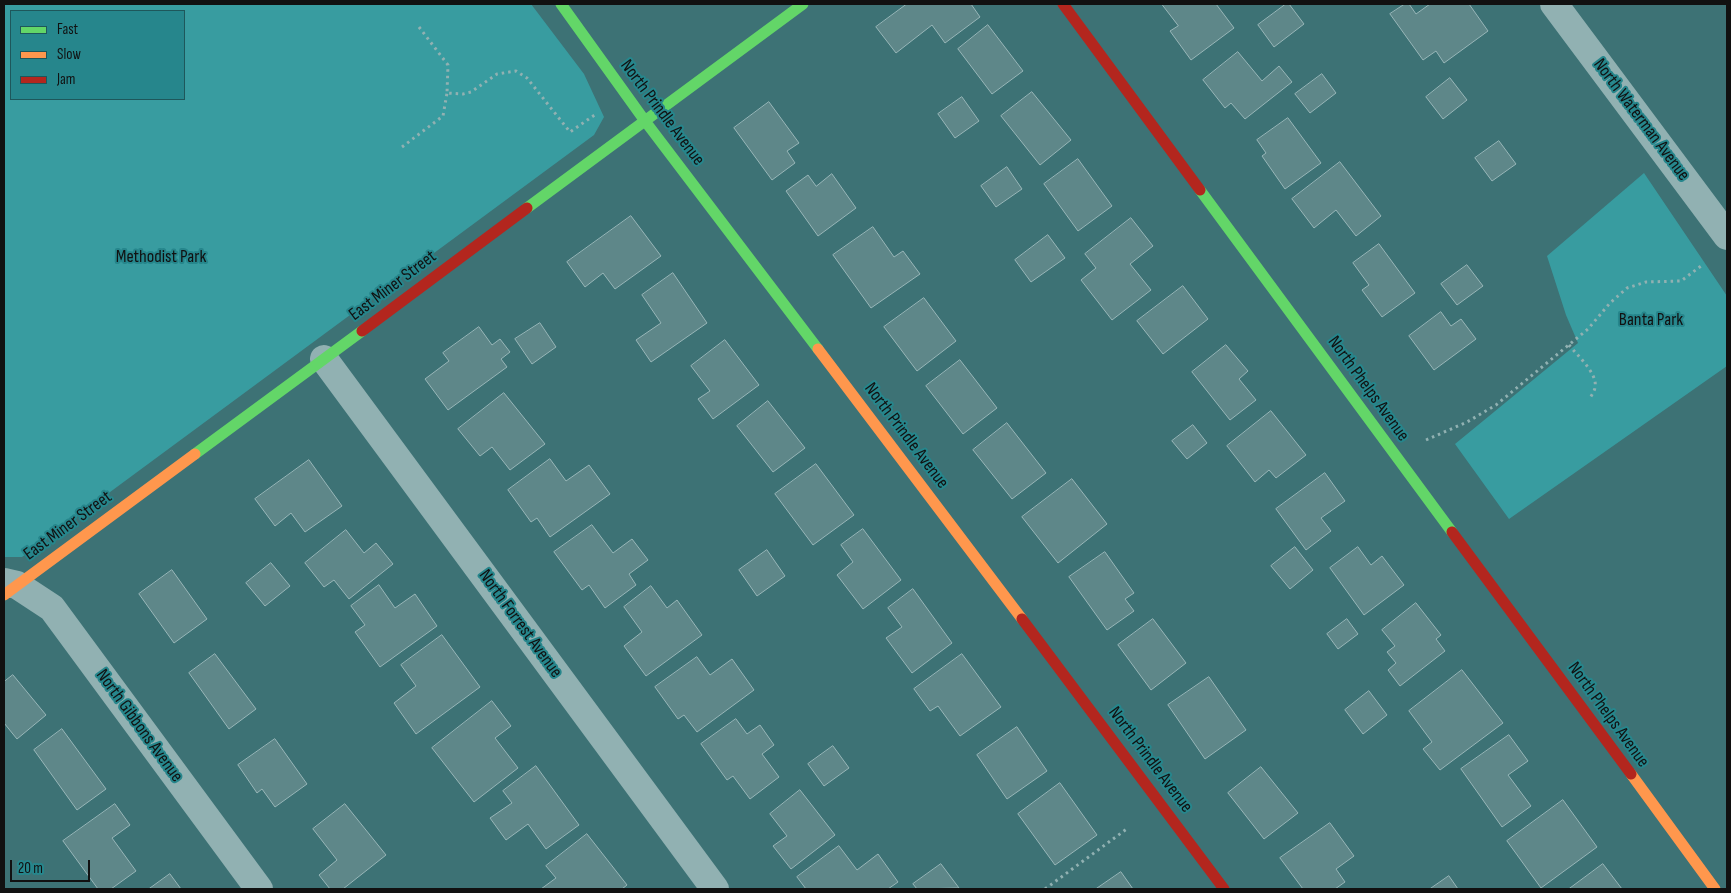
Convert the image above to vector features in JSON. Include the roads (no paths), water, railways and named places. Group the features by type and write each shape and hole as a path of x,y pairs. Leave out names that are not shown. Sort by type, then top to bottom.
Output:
{"street":[{"name":"North Prindle Avenue","path":"560,4 645,121 1224,889"},
{"name":"East Miner Street","path":"8,588 324,359 803,4"},
{"name":"North Phelps Avenue","path":"1063,4 1715,889"},
{"name":"North Waterman Avenue","path":"1554,4 1727,236"},
{"name":"North Forrest Avenue","path":"324,359 715,889"},
{"name":"North Gibbons Avenue","path":"8,588 52,608 259,889"}],"park label":[{"name":"Methodist Park","path":"161,257"},
{"name":"Banta Park","path":"1651,320"}]}
